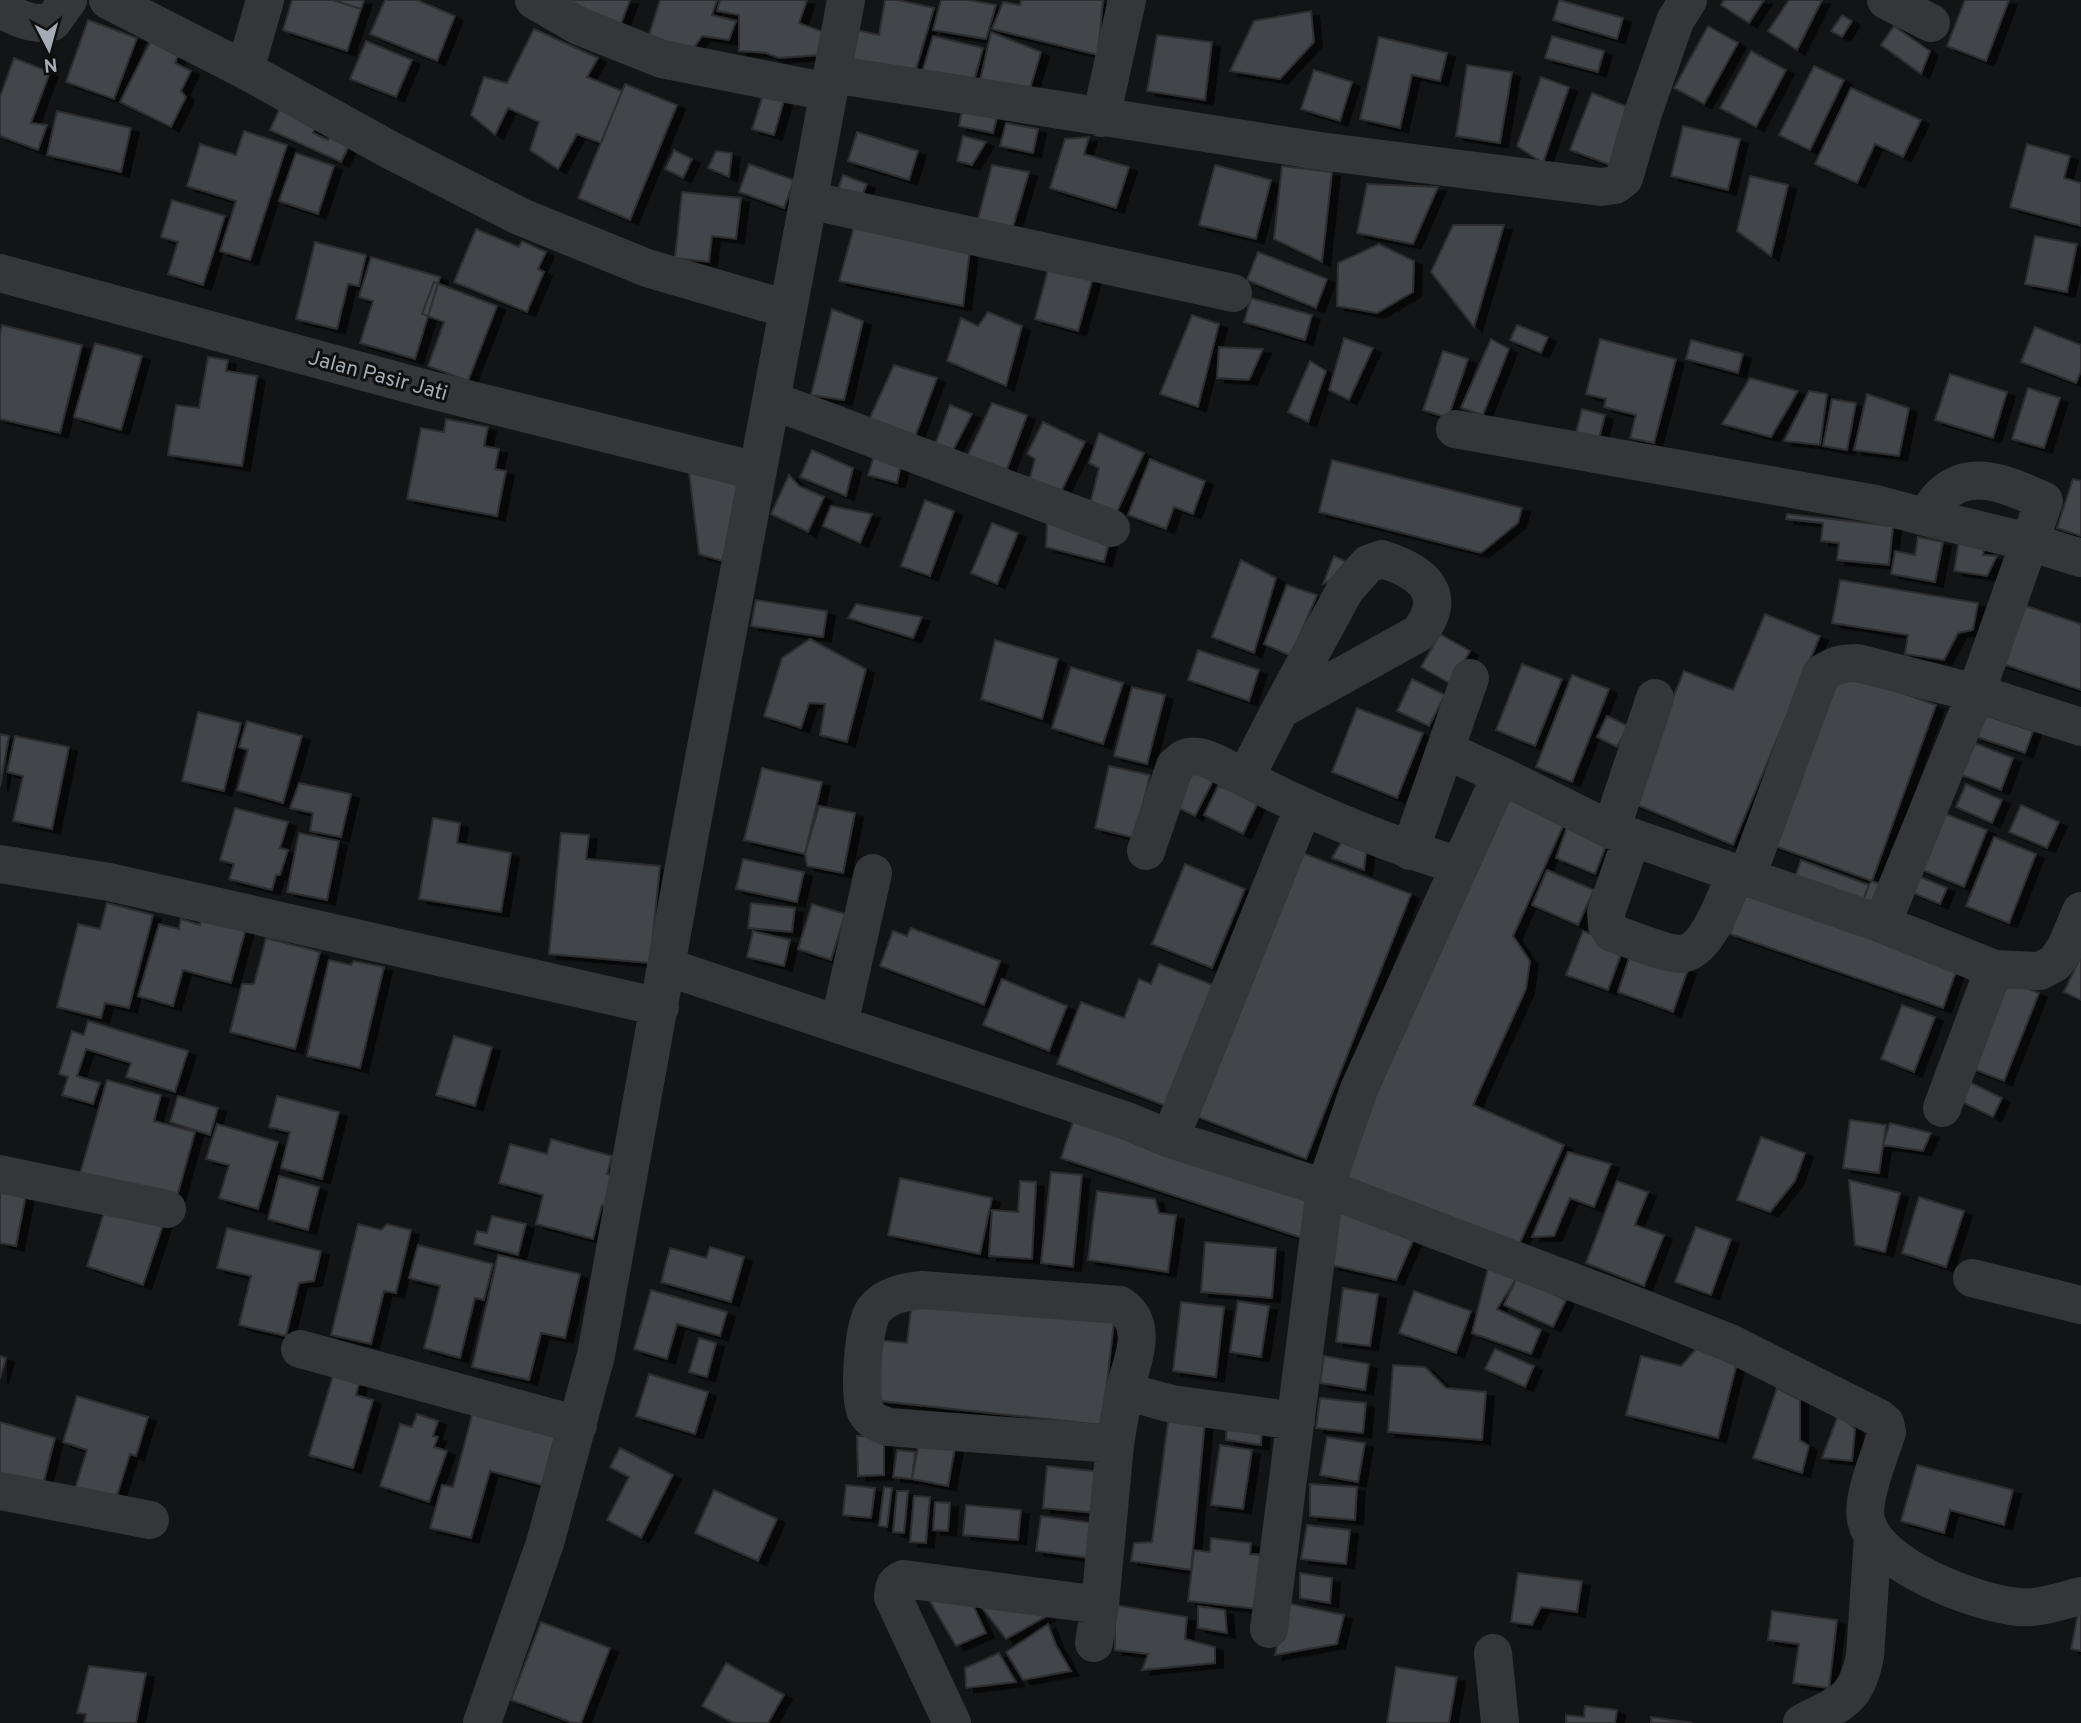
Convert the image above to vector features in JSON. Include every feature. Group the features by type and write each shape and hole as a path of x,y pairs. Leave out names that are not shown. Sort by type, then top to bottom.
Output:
{"street":[{"path":"0,8 14,17 42,24 52,22 68,0"},
{"path":"108,0 519,216 647,268 787,309"},
{"path":"245,70 265,0"},
{"path":"534,0 579,26 662,59 1101,118 1320,151 1601,187 1615,185 1624,178 1643,113 1671,34 1688,0"},
{"path":"482,1723 545,1543 596,1355 845,0"},
{"path":"1101,118 1127,0"},
{"path":"1886,0 1931,23"},
{"path":"808,200 1233,293"},
{"name":"Jalan Pasir Jati","path":"0,273 428,389 757,471"},
{"path":"771,400 1111,528"},
{"path":"1455,429 1876,504 2029,542 2081,558"},
{"path":"1882,924 1976,693 2047,488 1968,481 1952,487 1940,496 1926,517"},
{"path":"1655,698 1622,833 1606,913 1607,925 1612,933 1677,954 1689,952 1705,938 1742,874 1821,674 1832,667 1843,663 1857,663 1976,693 2081,727"},
{"path":"1410,851 1469,678"},
{"path":"1245,778 1280,710"},
{"path":"1445,750 1622,833 1882,924 1994,969 2040,971 2055,963 2079,921"},
{"path":"1146,851 1175,766 1185,758 1196,757 1245,778 1303,808 1410,851 1460,866"},
{"path":"1269,1629 1325,1188 1359,1090 1490,797 1502,776"},
{"path":"1170,1139 1303,808"},
{"path":"0,864 109,882 660,1007"},
{"path":"839,1025 873,873"},
{"path":"667,967 1127,1121 1170,1139 1325,1188 1644,1308 1732,1344 1885,1423 1887,1432 1865,1504 1866,1520 1873,1537 1887,1553 1915,1572 1983,1601 2018,1607 2038,1606 2081,1596"},
{"path":"1942,1108 1994,969"},
{"path":"0,1174 167,1209"},
{"path":"1972,1278 2081,1305"},
{"path":"1094,1643 1115,1444 1124,1391 1137,1341 1136,1323 1130,1312 1120,1305 922,1290 903,1292 885,1300 872,1312 866,1332 862,1400 866,1415 876,1422 888,1427 1115,1444"},
{"path":"300,1349 578,1425"},
{"path":"1124,1391 1172,1404 1296,1421"},
{"path":"0,1491 150,1520"},
{"path":"1802,1723 1843,1702 1856,1689 1865,1656 1873,1537"},
{"path":"952,1723 893,1597 897,1582 904,1579 1100,1605"},
{"path":"1493,1653 1500,1723"}],"building":[{"path":"292,0 333,0 361,9 347,51 283,30"},
{"path":"333,0 364,0 361,9"},
{"path":"385,0 417,0 455,16 437,61 370,34"},
{"path":"537,0 630,0 618,32"},
{"path":"660,0 717,0 712,15 736,21 729,40 702,36 683,64 645,48"},
{"path":"720,0 807,0 799,23 826,33 820,55 779,58 766,53 739,51 739,15 717,11"},
{"path":"885,0 934,8 912,83 848,69 857,30 879,35"},
{"path":"941,0 968,0 996,5 986,39 933,30"},
{"path":"1021,0 1103,0 1098,55 992,29 1003,2 1020,5"},
{"path":"1559,0 1623,18 1617,39 1553,20"},
{"path":"1724,0 1764,0 1749,23 1721,5"},
{"path":"1789,0 1822,0 1797,50 1768,31"},
{"path":"1965,0 2009,0 1986,61 1947,46"},
{"path":"1311,11 1314,42 1280,79 1230,71 1254,21"},
{"path":"1842,15 1852,21 1842,37 1831,31"},
{"path":"88,20 137,38 114,99 66,82"},
{"path":"1708,26 1738,43 1704,104 1674,88"},
{"path":"1894,26 1930,51 1921,74 1881,45"},
{"path":"534,29 598,58 587,77 622,91 601,143 577,134 558,169 530,150 539,122 508,108 495,135 471,115 484,77 507,83"},
{"path":"991,32 1041,52 1026,102 976,98"},
{"path":"1157,35 1212,42 1205,100 1147,91"},
{"path":"933,36 983,48 971,92 920,79"},
{"path":"1552,36 1604,51 1598,72 1545,58"},
{"path":"1379,37 1447,53 1440,81 1412,75 1400,128 1360,119"},
{"path":"152,38 180,51 175,63 191,71 181,91 186,97 171,127 120,102"},
{"path":"366,41 412,60 396,97 350,79"},
{"path":"1751,51 1786,70 1756,127 1720,108"},
{"path":"14,58 50,72 31,123 47,125 38,150 0,136 0,97"},
{"path":"1467,65 1512,72 1500,143 1456,136"},
{"path":"1814,66 1844,80 1810,150 1779,135"},
{"path":"1314,70 1352,82 1340,121 1301,109"},
{"path":"1541,77 1569,87 1543,163 1517,146"},
{"path":"625,84 677,105 630,220 578,198"},
{"path":"290,85 326,102 313,133 328,140 340,114 360,123 341,162 270,130"},
{"path":"1851,88 1921,120 1903,157 1875,144 1857,183 1815,164"},
{"path":"764,92 785,97 774,135 752,129"},
{"path":"1592,93 1631,108 1610,165 1570,150"},
{"path":"963,105 998,113 993,133 959,126"},
{"path":"57,111 131,128 121,172 47,155"},
{"path":"1006,123 1038,129 1033,153 1000,146"},
{"path":"1683,126 1740,139 1728,190 1671,176"},
{"path":"244,131 287,145 250,260 220,251 236,201 187,186 200,144 236,155"},
{"path":"857,132 918,151 909,180 848,161"},
{"path":"963,136 986,142 972,165 957,161"},
{"path":"1089,137 1084,154 1129,167 1116,208 1050,188 1065,139"},
{"path":"2027,144 2070,156 2064,178 2081,183 2081,226 2010,207"},
{"path":"674,150 692,159 683,178 665,169"},
{"path":"716,151 732,153 729,177 708,168"},
{"path":"296,153 334,166 318,214 279,201"},
{"path":"749,164 794,180 784,208 739,192"},
{"path":"992,165 1029,172 1013,227 977,223"},
{"path":"1215,165 1271,180 1256,239 1199,225"},
{"path":"1282,166 1332,172 1322,262 1274,239"},
{"path":"843,175 867,184 861,198 838,189"},
{"path":"1750,176 1788,185 1771,256 1737,231"},
{"path":"1367,184 1438,187 1413,244 1357,233"},
{"path":"682,192 741,198 736,239 712,236 709,262 675,258"},
{"path":"172,200 225,216 203,285 168,274 178,242 161,237"},
{"path":"1453,225 1504,225 1474,327 1431,272"},
{"path":"854,227 970,250 963,306 839,281"},
{"path":"476,229 519,247 522,241 546,252 538,269 544,272 527,312 454,282"},
{"path":"2035,236 2077,244 2067,292 2025,284"},
{"path":"315,242 366,255 359,286 348,284 337,329 296,319"},
{"path":"1379,244 1414,261 1413,292 1377,313 1337,306 1338,263"},
{"path":"1258,252 1327,279 1316,308 1247,280"},
{"path":"371,257 440,277 415,359 360,343 373,301 359,297"},
{"path":"1050,262 1094,274 1078,331 1035,319"},
{"path":"434,282 497,306 468,381 428,366 444,322 422,314"},
{"path":"1251,298 1312,315 1305,340 1244,322"},
{"path":"832,309 863,321 844,400 811,395"},
{"path":"988,312 1022,326 1006,386 947,361 961,318 978,326"},
{"path":"1192,315 1219,324 1198,407 1160,394"},
{"path":"2,325 82,345 60,433 0,419"},
{"path":"1517,325 1548,337 1541,353 1510,340"},
{"path":"2035,327 2081,345 2081,371 2076,383 2021,362"},
{"path":"1344,338 1373,348 1349,400 1329,390"},
{"path":"1491,339 1509,349 1483,415 1461,408"},
{"path":"1600,339 1676,359 1654,443 1630,438 1636,415 1604,407 1606,399 1586,394"},
{"path":"1691,340 1743,354 1738,373 1686,359"},
{"path":"95,343 142,356 121,430 74,417"},
{"path":"1219,347 1263,349 1249,380 1217,378"},
{"path":"1443,351 1468,359 1448,418 1423,410"},
{"path":"208,357 228,360 226,371 257,376 242,466 168,455 176,405 199,408"},
{"path":"1310,361 1326,371 1308,422 1288,412"},
{"path":"894,365 937,378 913,442 867,424"},
{"path":"1950,374 2007,392 1993,438 1935,420"},
{"path":"1750,378 1798,391 1771,437 1722,424"},
{"path":"2028,388 2060,398 2044,448 2012,439"},
{"path":"1809,391 1827,394 1820,445 1784,441"},
{"path":"1867,394 1909,408 1899,456 1854,450"},
{"path":"1832,399 1856,403 1847,450 1823,446"},
{"path":"992,403 1027,415 1007,469 966,459"},
{"path":"950,405 972,414 950,456 935,445"},
{"path":"1582,409 1605,415 1596,451 1573,445"},
{"path":"446,419 488,427 484,446 499,449 495,469 506,471 497,516 407,499 421,428 444,432"},
{"path":"1043,422 1085,442 1059,496 1028,485 1035,459 1027,454"},
{"path":"1099,433 1144,453 1115,516 1090,505 1099,468 1089,463"},
{"path":"812,450 853,468 846,496 800,477"},
{"path":"875,453 901,465 897,483 868,475"},
{"path":"1150,459 1205,481 1193,514 1174,507 1166,529 1128,515"},
{"path":"1332,460 1522,508 1518,523 1481,553 1319,512"},
{"path":"689,471 744,487 722,561 699,554"},
{"path":"789,475 799,486 824,497 808,532 771,514"},
{"path":"2073,479 2081,481 2081,536 2057,528"},
{"path":"925,500 954,511 930,576 901,566"},
{"path":"831,506 872,514 860,543 823,526"},
{"path":"1787,514 1893,526 1889,565 1837,560 1839,543 1821,541 1823,523 1786,519"},
{"path":"1047,522 1110,539 1104,562 1046,547"},
{"path":"992,523 1018,533 997,584 971,573"},
{"path":"1918,537 1943,542 1935,582 1891,574 1895,551 1915,555"},
{"path":"1959,540 1985,544 1983,555 1997,556 1987,576 1954,571"},
{"path":"1334,556 1355,566 1323,584"},
{"path":"1241,560 1276,578 1254,653 1212,637"},
{"path":"1840,580 1978,603 1973,630 1958,633 1944,660 1905,654 1908,635 1832,623"},
{"path":"1287,585 1317,595 1291,656 1264,644"},
{"path":"756,600 827,611 823,637 751,626"},
{"path":"856,604 922,617 913,638 848,618"},
{"path":"2020,604 2081,624 2081,690 2000,663"},
{"path":"1765,614 1820,636 1733,845 1630,802 1684,671 1733,690"},
{"path":"1440,634 1470,651 1451,684 1421,667"},
{"path":"810,639 866,669 847,742 820,735 825,704 809,703 801,728 764,716 782,658"},
{"path":"995,640 1058,659 1042,719 981,699"},
{"path":"1198,650 1259,670 1249,701 1188,680"},
{"path":"1522,664 1562,679 1535,746 1496,730"},
{"path":"1071,667 1123,683 1103,744 1052,728"},
{"path":"1842,672 1936,705 1872,881 1769,844"},
{"path":"1572,675 1609,689 1572,782 1536,767"},
{"path":"1412,679 1445,695 1429,726 1397,711"},
{"path":"1132,687 1165,695 1147,764 1114,756"},
{"path":"1357,708 1423,733 1397,798 1332,772"},
{"path":"198,712 241,723 224,791 182,781"},
{"path":"1981,714 2033,731 2025,753 1974,736"},
{"path":"1607,716 1628,726 1617,747 1597,737"},
{"path":"247,721 302,736 283,803 237,790 248,750 239,747"},
{"path":"0,734 9,736 0,787"},
{"path":"15,736 69,747 52,829 13,821 23,776 7,772"},
{"path":"1972,742 2013,758 2001,790 1959,774"},
{"path":"1109,766 1150,775 1135,838 1095,828"},
{"path":"762,768 822,782 805,854 744,840"},
{"path":"1195,769 1214,779 1195,816 1175,806"},
{"path":"1503,781 1570,811 1513,936 1530,961 1526,989 1473,1105 1564,1145 1513,1258 1337,1175"},
{"path":"299,783 351,794 341,837 310,831 313,813 290,808"},
{"path":"1966,784 2002,800 1992,823 1956,807"},
{"path":"1218,786 1260,798 1243,834 1204,815"},
{"path":"2021,805 2059,822 2047,848 2009,832"},
{"path":"819,806 855,813 843,873 807,866 805,854"},
{"path":"235,808 288,822 280,848 288,850 272,890 229,879 234,864 220,860"},
{"path":"1938,811 1987,830 1964,887 1915,867"},
{"path":"433,818 460,823 457,843 511,853 501,912 419,899"},
{"path":"1568,824 1609,838 1595,874 1556,858"},
{"path":"299,833 339,841 327,900 287,892"},
{"path":"561,833 589,835 586,859 660,866 650,963 549,954"},
{"path":"1345,836 1367,844 1364,870 1332,858"},
{"path":"1994,837 2036,854 2009,923 1966,906"},
{"path":"1297,851 1411,894 1306,1159 1193,1115"},
{"path":"743,859 804,872 797,902 736,889"},
{"path":"1801,860 1869,885 1860,908 1793,883"},
{"path":"1185,864 1245,889 1212,968 1152,944"},
{"path":"1547,870 1594,890 1578,925 1532,905"},
{"path":"1911,873 1947,888 1940,904 1904,889"},
{"path":"1872,881 1889,887 1877,914 1860,908"},
{"path":"1746,888 1959,963 1943,1008 1730,934"},
{"path":"107,903 153,915 129,1008 105,1003 101,1018 57,1007 78,924 100,929"},
{"path":"751,903 795,908 792,932 748,928"},
{"path":"812,904 845,914 831,960 798,949"},
{"path":"203,915 246,928 231,983 183,970 173,1006 138,996 159,924 179,929 181,919 200,925"},
{"path":"911,928 1000,961 984,1005 880,966 893,931 907,936"},
{"path":"753,931 790,940 784,966 747,957"},
{"path":"1583,931 1624,946 1608,990 1566,975"},
{"path":"266,938 320,952 295,1049 230,1032 242,984 254,984"},
{"path":"1632,949 1688,969 1673,1012 1618,992"},
{"path":"2081,956 2081,1000 2064,992"},
{"path":"329,960 351,965 354,961 384,967 360,1068 307,1056"},
{"path":"1159,964 1213,985 1166,1106 1057,1064 1081,1002 1124,1018 1139,979 1151,984"},
{"path":"1002,979 1067,1006 1049,1051 983,1025"},
{"path":"2003,979 2039,993 2004,1081 1968,1067"},
{"path":"1902,1005 1935,1017 1914,1072 1881,1059"},
{"path":"88,1021 188,1051 175,1092 126,1077 131,1063 86,1049 77,1076 100,1083 93,1104 62,1095 68,1077 59,1074 72,1031 84,1035"},
{"path":"454,1036 492,1047 475,1106 436,1095"},
{"path":"107,1080 161,1095 154,1121 195,1132 175,1204 79,1177"},
{"path":"1969,1082 2002,1098 1993,1117 1960,1101"},
{"path":"178,1096 218,1108 210,1135 170,1122"},
{"path":"277,1096 339,1112 322,1179 281,1168 290,1132 269,1127"},
{"path":"1077,1110 1321,1191 1305,1239 1061,1158"},
{"path":"1850,1120 1886,1125 1879,1173 1843,1168"},
{"path":"1890,1123 1931,1133 1923,1151 1883,1145"},
{"path":"217,1124 278,1142 258,1209 219,1198 229,1165 206,1159"},
{"path":"1761,1137 1805,1153 1795,1181 1770,1212 1737,1200"},
{"path":"551,1139 612,1156 607,1174 623,1178 615,1209 602,1205 593,1239 536,1224 543,1195 499,1183 510,1144 547,1154"},
{"path":"1568,1152 1611,1164 1594,1207 1570,1198 1554,1236 1532,1237"},
{"path":"1051,1172 1082,1175 1073,1267 1041,1263"},
{"path":"279,1176 319,1187 308,1230 268,1219"},
{"path":"900,1178 992,1198 980,1254 888,1235"},
{"path":"1849,1180 1900,1193 1885,1252 1855,1245"},
{"path":"1020,1181 1036,1182 1032,1259 989,1256 992,1210 1018,1212"},
{"path":"1617,1181 1648,1192 1635,1225 1664,1235 1644,1286 1586,1263"},
{"path":"0,1184 27,1189 16,1246 0,1243"},
{"path":"1097,1191 1155,1199 1159,1213 1176,1215 1168,1272 1088,1260"},
{"path":"1919,1197 1964,1211 1946,1267 1902,1253"},
{"path":"107,1203 164,1222 143,1285 87,1266"},
{"path":"1333,1207 1416,1234 1396,1280 1331,1265"},
{"path":"492,1216 526,1224 518,1255 474,1244 477,1231 487,1233"},
{"path":"358,1224 381,1230 387,1224 411,1230 396,1293 384,1291 371,1344 331,1335"},
{"path":"1696,1227 1731,1239 1711,1295 1675,1282"},
{"path":"227,1228 321,1251 314,1281 299,1283 286,1336 239,1325 251,1276 217,1268"},
{"path":"1205,1242 1276,1248 1272,1298 1201,1292"},
{"path":"418,1245 493,1264 484,1300 475,1298 460,1358 424,1348 440,1286 409,1278"},
{"path":"710,1247 744,1257 731,1302 661,1282 670,1248 706,1258"},
{"path":"498,1255 580,1274 565,1338 541,1333 529,1380 472,1367"},
{"path":"1489,1264 1517,1277 1497,1309 1541,1330 1531,1354 1472,1333"},
{"path":"1517,1277 1566,1300 1553,1327 1504,1305"},
{"path":"1343,1288 1378,1294 1370,1346 1336,1342"},
{"path":"651,1290 727,1312 720,1336 677,1324 667,1359 634,1349"},
{"path":"1414,1291 1471,1311 1456,1353 1399,1333"},
{"path":"912,1301 1114,1322 1102,1425 870,1400 877,1340 907,1343"},
{"path":"1238,1301 1269,1306 1261,1357 1230,1352"},
{"path":"1181,1302 1224,1307 1216,1377 1173,1371"},
{"path":"699,1338 716,1343 707,1377 689,1372"},
{"path":"1495,1349 1534,1366 1525,1387 1485,1369"},
{"path":"1696,1349 1738,1359 1718,1438 1626,1415 1641,1356 1681,1366"},
{"path":"0,1356 6,1358 0,1379"},
{"path":"1324,1356 1369,1364 1365,1390 1320,1383"},
{"path":"1393,1365 1425,1367 1446,1388 1486,1392 1482,1440 1388,1432"},
{"path":"649,1374 708,1392 695,1434 636,1416"},
{"path":"333,1376 359,1384 356,1395 373,1400 353,1468 309,1455"},
{"path":"1777,1388 1800,1400 1800,1440 1809,1446 1802,1473 1753,1458"},
{"path":"77,1396 148,1417 136,1456 130,1454 115,1502 75,1489 87,1450 63,1442"},
{"path":"1320,1398 1366,1403 1363,1433 1316,1428"},
{"path":"475,1404 558,1426 542,1485 490,1471 471,1538 430,1528 442,1485 453,1487"},
{"path":"1839,1413 1855,1429 1852,1461 1822,1458"},
{"path":"417,1414 438,1421 433,1436 438,1437 434,1447 447,1451 429,1502 380,1486 400,1424 412,1427"},
{"path":"1169,1415 1205,1421 1191,1570 1131,1561 1134,1543 1152,1542"},
{"path":"1227,1421 1262,1426 1261,1445 1226,1440"},
{"path":"0,1422 55,1438 42,1489 0,1482"},
{"path":"857,1436 884,1436 884,1475 858,1476"},
{"path":"1327,1437 1365,1443 1358,1482 1320,1475"},
{"path":"919,1442 955,1448 948,1486 912,1479"},
{"path":"1220,1445 1252,1450 1243,1509 1211,1505"},
{"path":"620,1448 673,1475 641,1538 607,1520 629,1477 610,1467"},
{"path":"897,1450 915,1452 912,1479 893,1477"},
{"path":"1917,1465 2013,1490 2004,1525 1950,1510 1944,1533 1901,1521"},
{"path":"1047,1466 1101,1472 1096,1513 1043,1508"},
{"path":"1310,1484 1357,1487 1355,1520 1310,1516"},
{"path":"846,1485 875,1488 871,1518 843,1515"},
{"path":"884,1487 892,1488 887,1527 879,1526"},
{"path":"714,1490 777,1519 758,1561 695,1533"},
{"path":"897,1491 908,1491 904,1533 893,1532"},
{"path":"914,1496 930,1497 926,1543 910,1542"},
{"path":"935,1502 950,1503 948,1531 933,1530"},
{"path":"966,1505 1021,1510 1018,1540 963,1535"},
{"path":"1041,1516 1094,1523 1089,1558 1036,1551"},
{"path":"1307,1525 1350,1530 1346,1564 1301,1559"},
{"path":"1211,1538 1251,1543 1250,1554 1263,1555 1257,1609 1188,1601 1194,1550 1210,1552"},
{"path":"1300,1573 1332,1578 1330,1603 1300,1598"},
{"path":"1518,1573 1582,1581 1577,1612 1541,1607 1532,1625 1511,1622"},
{"path":"924,1591 968,1594 986,1633 956,1646"},
{"path":"1286,1603 1344,1615 1337,1644 1275,1655"},
{"path":"979,1604 1047,1616 1006,1639"},
{"path":"1115,1605 1187,1617 1185,1639 1215,1647 1215,1663 1142,1670 1148,1654 1115,1650"},
{"path":"1198,1606 1225,1610 1227,1633 1198,1628"},
{"path":"2079,1609 2081,1610 2081,1651 2071,1649"},
{"path":"1772,1611 1837,1620 1829,1688 1793,1683 1799,1644 1768,1640"},
{"path":"541,1622 610,1648 581,1723 573,1723 511,1700"},
{"path":"1048,1624 1071,1671 1023,1680 1006,1652"},
{"path":"999,1653 1016,1682 966,1688 965,1668"},
{"path":"726,1663 784,1695 768,1723 733,1723 702,1706"},
{"path":"89,1666 146,1673 136,1723 84,1723 86,1714 77,1713"},
{"path":"1396,1667 1457,1677 1449,1723 1387,1723"},
{"path":"1585,1706 1617,1710 1615,1723 1566,1723 1566,1715 1584,1717"},
{"path":"1651,1717 1693,1723 1651,1723"}]}
